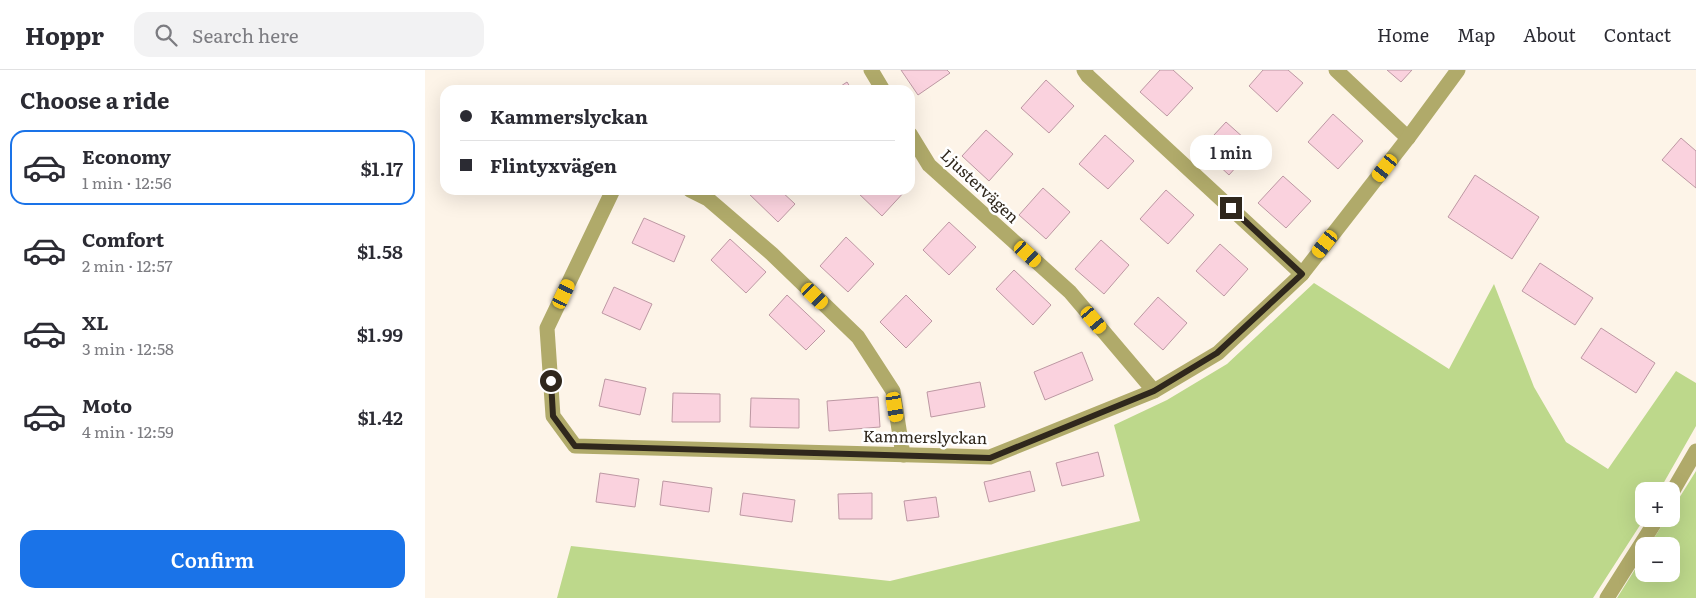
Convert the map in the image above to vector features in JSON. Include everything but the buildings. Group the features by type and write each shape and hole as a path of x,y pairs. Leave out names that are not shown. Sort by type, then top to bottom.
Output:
{"street":[{"path":"871,70 880,85"},
{"path":"1084,70 1088,76 1302,274"},
{"path":"1336,70 1408,138"},
{"name":"Kammerslyckan","path":"611,195 547,328 553,416 575,446 990,458 1154,391 1217,353 1302,274 1408,138 1458,70"},
{"name":"Ljustervägen","path":"915,142 929,165 1070,292 1154,391"},
{"path":"700,195 708,199 772,254 858,337 893,391 903,455"},
{"path":"1678,482 1696,451"},
{"path":"1607,598 1652,527"}],"green space":[{"path":"1314,283 1449,369 1494,284 1534,387 1566,442 1608,469 1676,371 1696,383 1696,426 1664,482 1635,482 1635,527 1639,527 1593,598 557,598 571,546 890,581 1140,521 1114,425 1167,400 1227,364"},
{"path":"1696,471 1696,598 1617,598 1635,569 1635,582 1680,582 1680,537 1655,537 1661,527 1680,527 1680,497"}],"route":[{"path":"551,381 553,416 575,446 990,458 1154,391 1217,353 1302,274 1231,208"}]}
